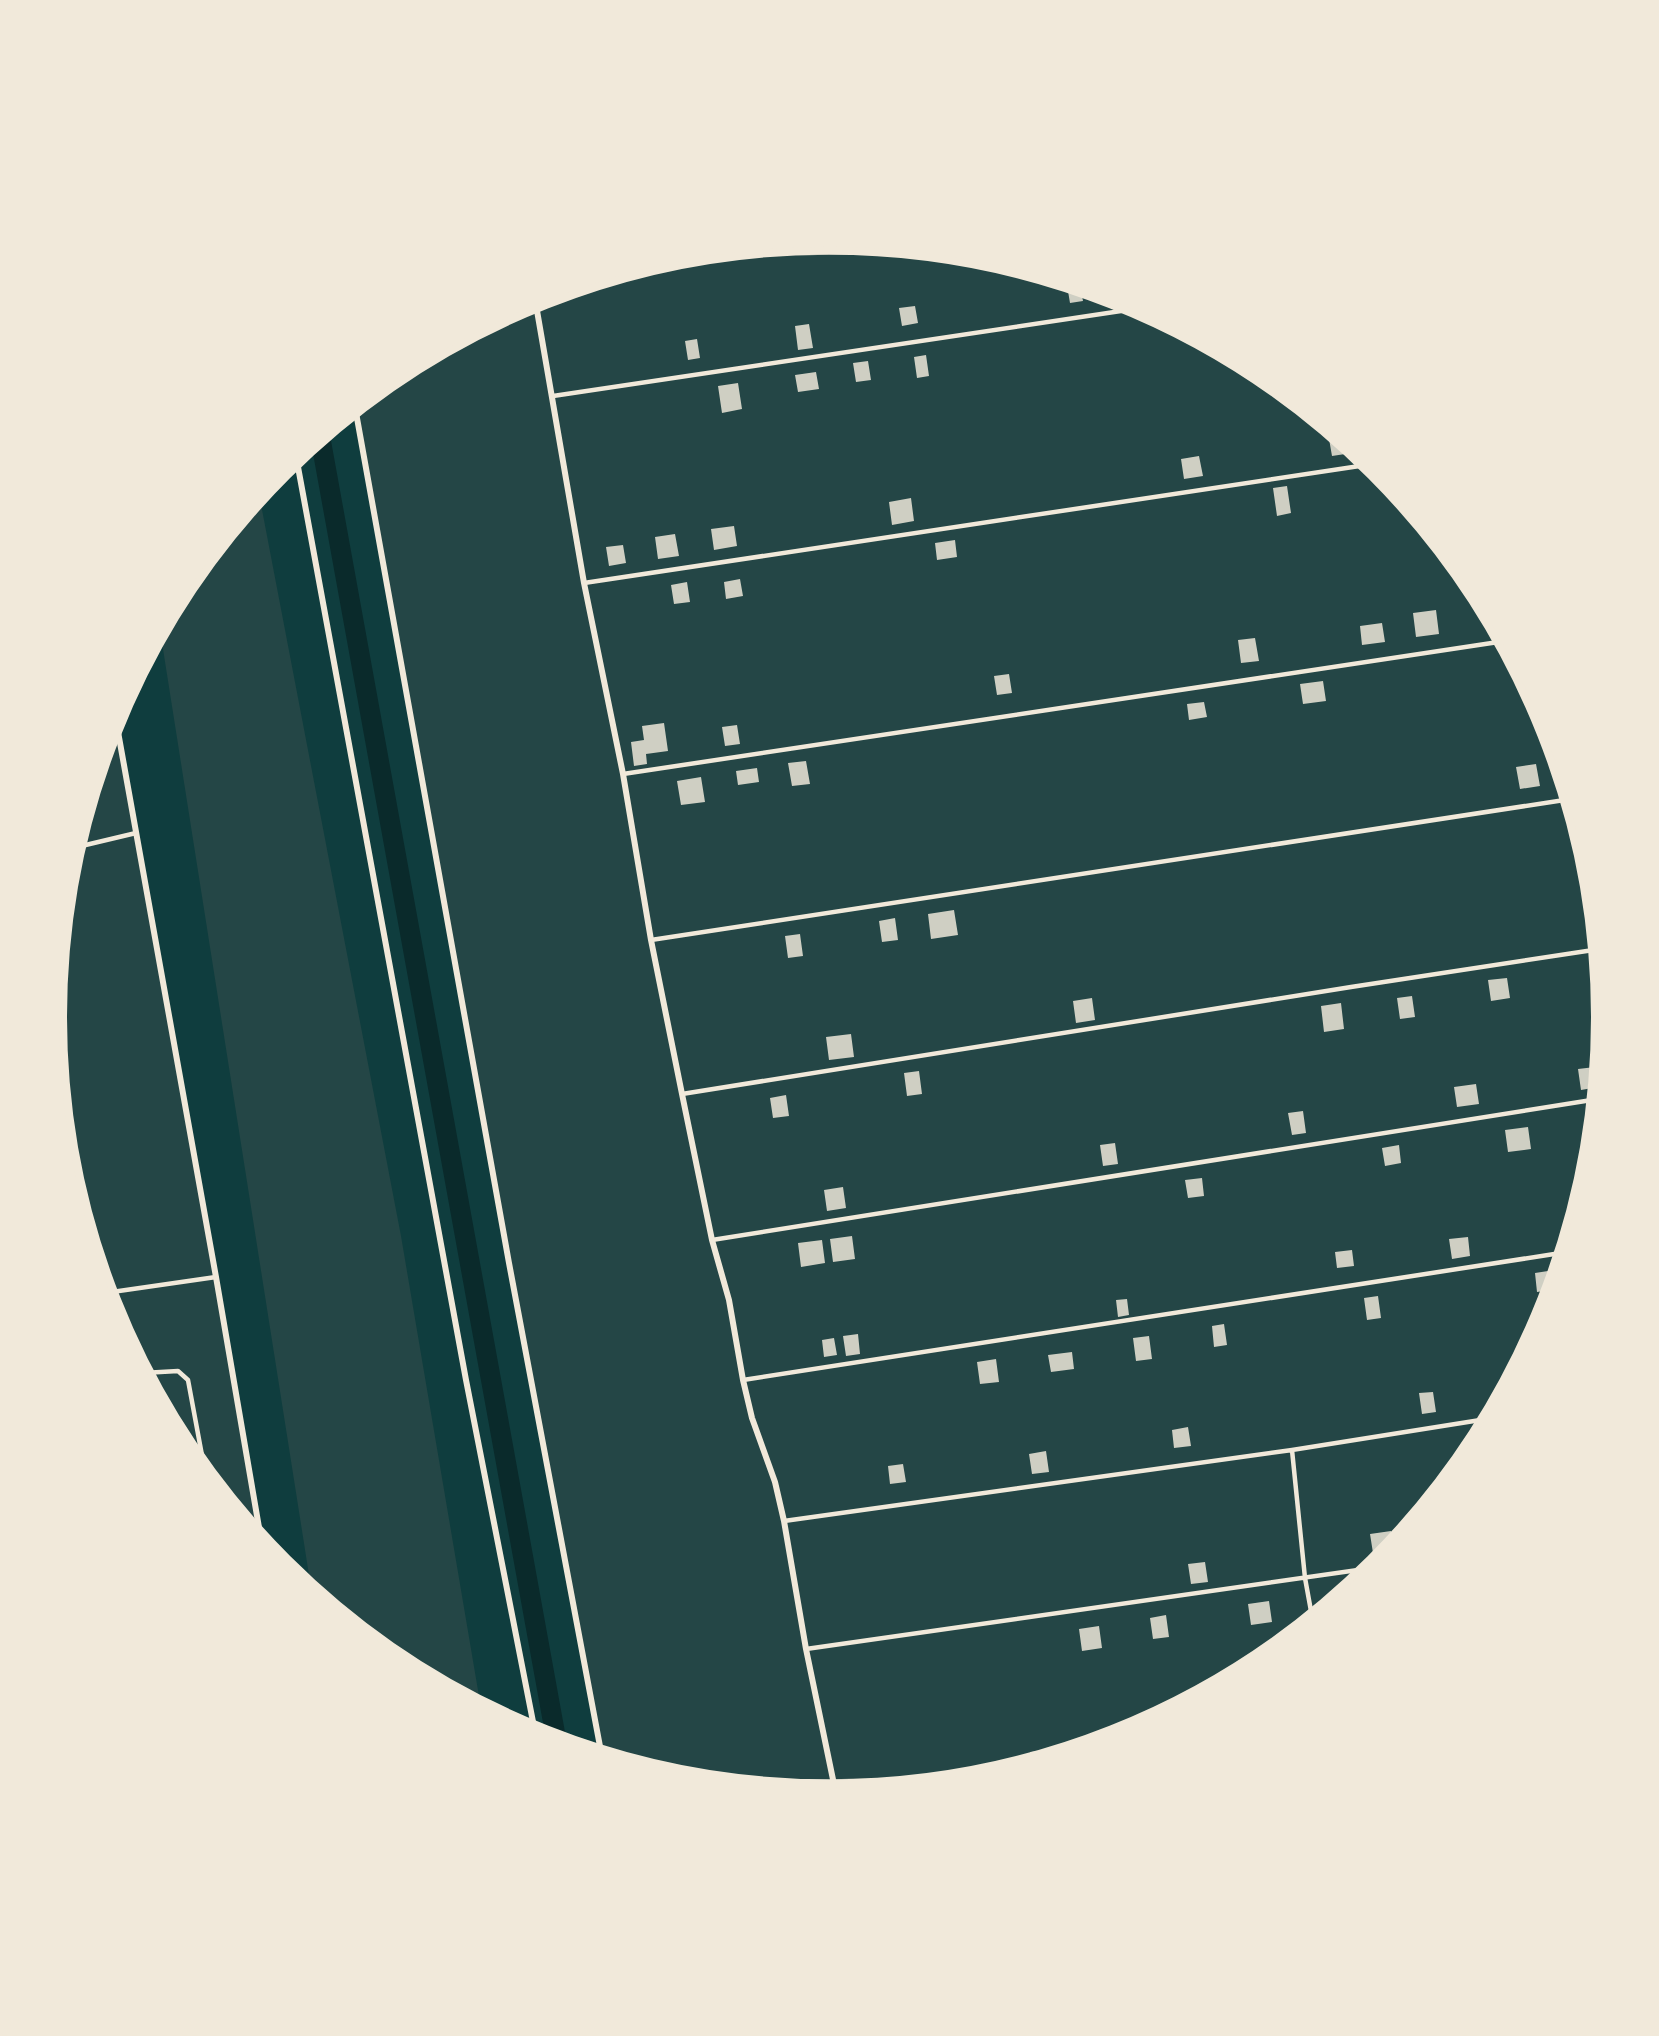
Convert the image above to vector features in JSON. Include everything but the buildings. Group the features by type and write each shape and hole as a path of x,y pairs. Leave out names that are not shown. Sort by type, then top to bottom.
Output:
{"street":[{"path":"537,310 584,583 623,774 651,939 711,1240 720,1262 729,1300 742,1380 752,1418 775,1482 784,1521 806,1649 833,1784"},
{"path":"356,415 500,1217 601,1749"},
{"path":"298,467 468,1391 534,1725"},
{"path":"118,733 259,1530"}],"lane":[{"path":"553,396 1124,311"},
{"path":"584,583 1360,466"},
{"path":"623,774 1497,642"},
{"path":"651,939 1564,800"},
{"path":"83,846 136,833"},
{"path":"682,1094 1592,950"},
{"path":"711,1240 1591,1100"},
{"path":"742,1380 1559,1252"},
{"path":"114,1292 216,1277"},
{"path":"150,1373 178,1371 188,1380 203,1459"},
{"path":"784,1521 1292,1450 1482,1420"},
{"path":"1292,1450 1305,1578 1311,1613"},
{"path":"806,1649 1361,1570"}],"shaded area":[{"path":"830,251 880,253 979,266 1076,292 1123,310 1213,354 1296,410 1335,442 1406,513 1438,551 1467,592 1517,679 1538,725 1570,820 1581,868 1594,968 1596,1018 1589,1118 1570,1216 1555,1264 1538,1311 1493,1401 1467,1444 1438,1485 1406,1523 1335,1594 1296,1626 1213,1682 1169,1705 1076,1744 1028,1758 979,1770 880,1783 779,1783 729,1778 680,1770 601,1749 357,415 446,354 490,331 583,292 680,266 779,253"},
{"path":"261,505 401,1236 480,1700 446,1682 404,1655 363,1626 310,1581 162,642 192,592 221,551"},
{"path":"118,733 259,1530 221,1485 192,1444 142,1357 121,1311 104,1264 89,1216 78,1168 65,1068 63,1018 65,968 78,868 89,820"}],"waterway":[{"path":"322,444 555,1733"}]}
